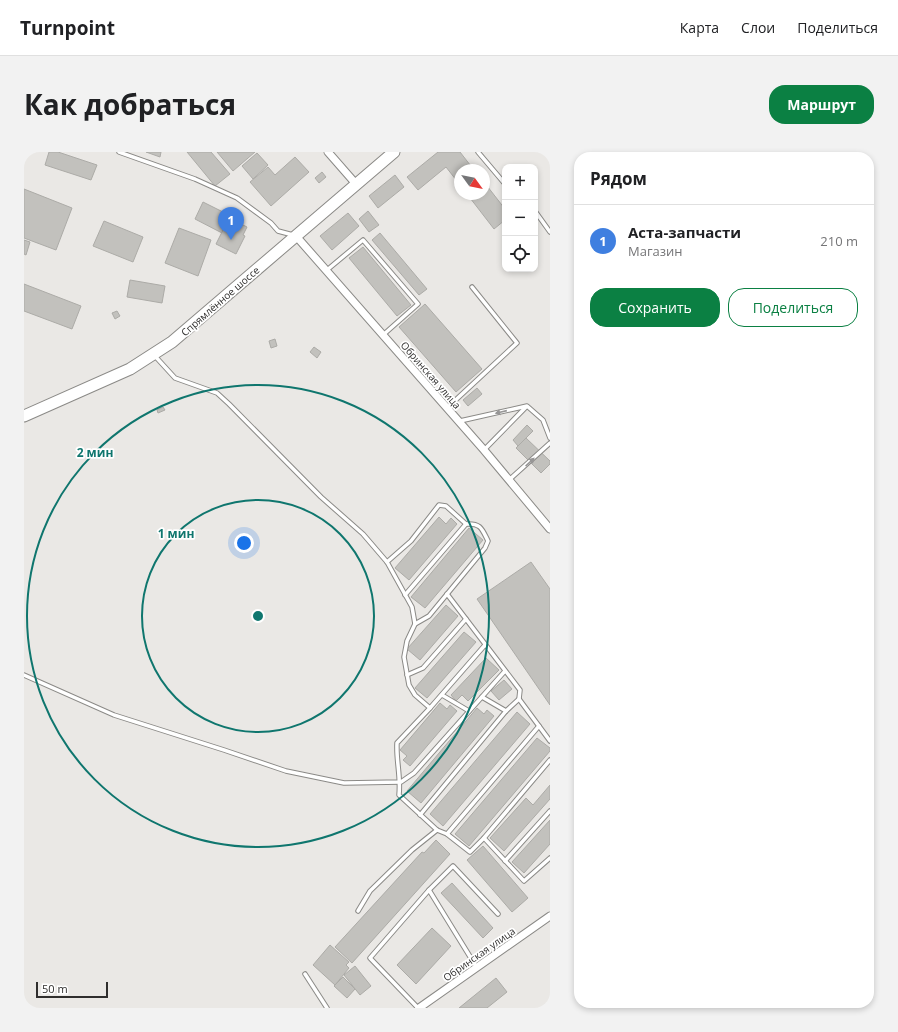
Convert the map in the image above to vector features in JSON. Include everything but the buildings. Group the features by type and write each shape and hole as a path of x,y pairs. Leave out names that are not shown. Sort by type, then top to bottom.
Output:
{"main road":[{"name":"Спрямлённое шоссе","path":"24,416 130,369 190,328 394,152"}],"street":[{"path":"328,152 356,184"},
{"name":"Обринская улица","path":"296,236 484,450 550,529"},
{"name":"Обринская улица","path":"418,1008 550,916"}],"lane":[{"path":"119,152 195,179 237,198 278,231 296,236"},
{"path":"478,152 502,180"},
{"path":"538,216 550,232"},
{"path":"326,270 363,240 418,304 383,335"},
{"path":"447,408 517,343 472,287"},
{"path":"153,354 175,378 217,393 321,497 363,534 387,562 412,607 415,624"},
{"path":"459,422 526,406"},
{"path":"526,406 543,420 550,438"},
{"path":"484,450 526,406"},
{"path":"510,480 550,443"},
{"path":"387,562 411,541 439,505 446,506 466,524"},
{"path":"405,595 466,524 474,523 482,529 488,541 485,548 429,616 415,624 406,641 404,657 409,685 415,695 430,708"},
{"path":"420,815 506,711 519,699 520,690 447,594"},
{"path":"407,675 423,668 466,619"},
{"path":"485,645 442,695 397,743 401,782 399,795 437,830 447,834 470,852 484,838 550,760"},
{"path":"24,675 114,715 224,750 286,772 344,783 401,782 414,773 505,671"},
{"path":"442,695 469,711"},
{"path":"482,697 506,711"},
{"path":"519,699 550,741"},
{"path":"447,834 539,726"},
{"path":"505,861 550,811"},
{"path":"358,911 370,891 412,850 437,830"},
{"path":"484,838 524,881 550,858"},
{"path":"418,1008 370,958 428,890 453,866 498,914"},
{"path":"428,890 477,968"},
{"path":"305,974 327,1008"}],"place":[{"name":"Аста-запчасти","path":"231,240"}]}
